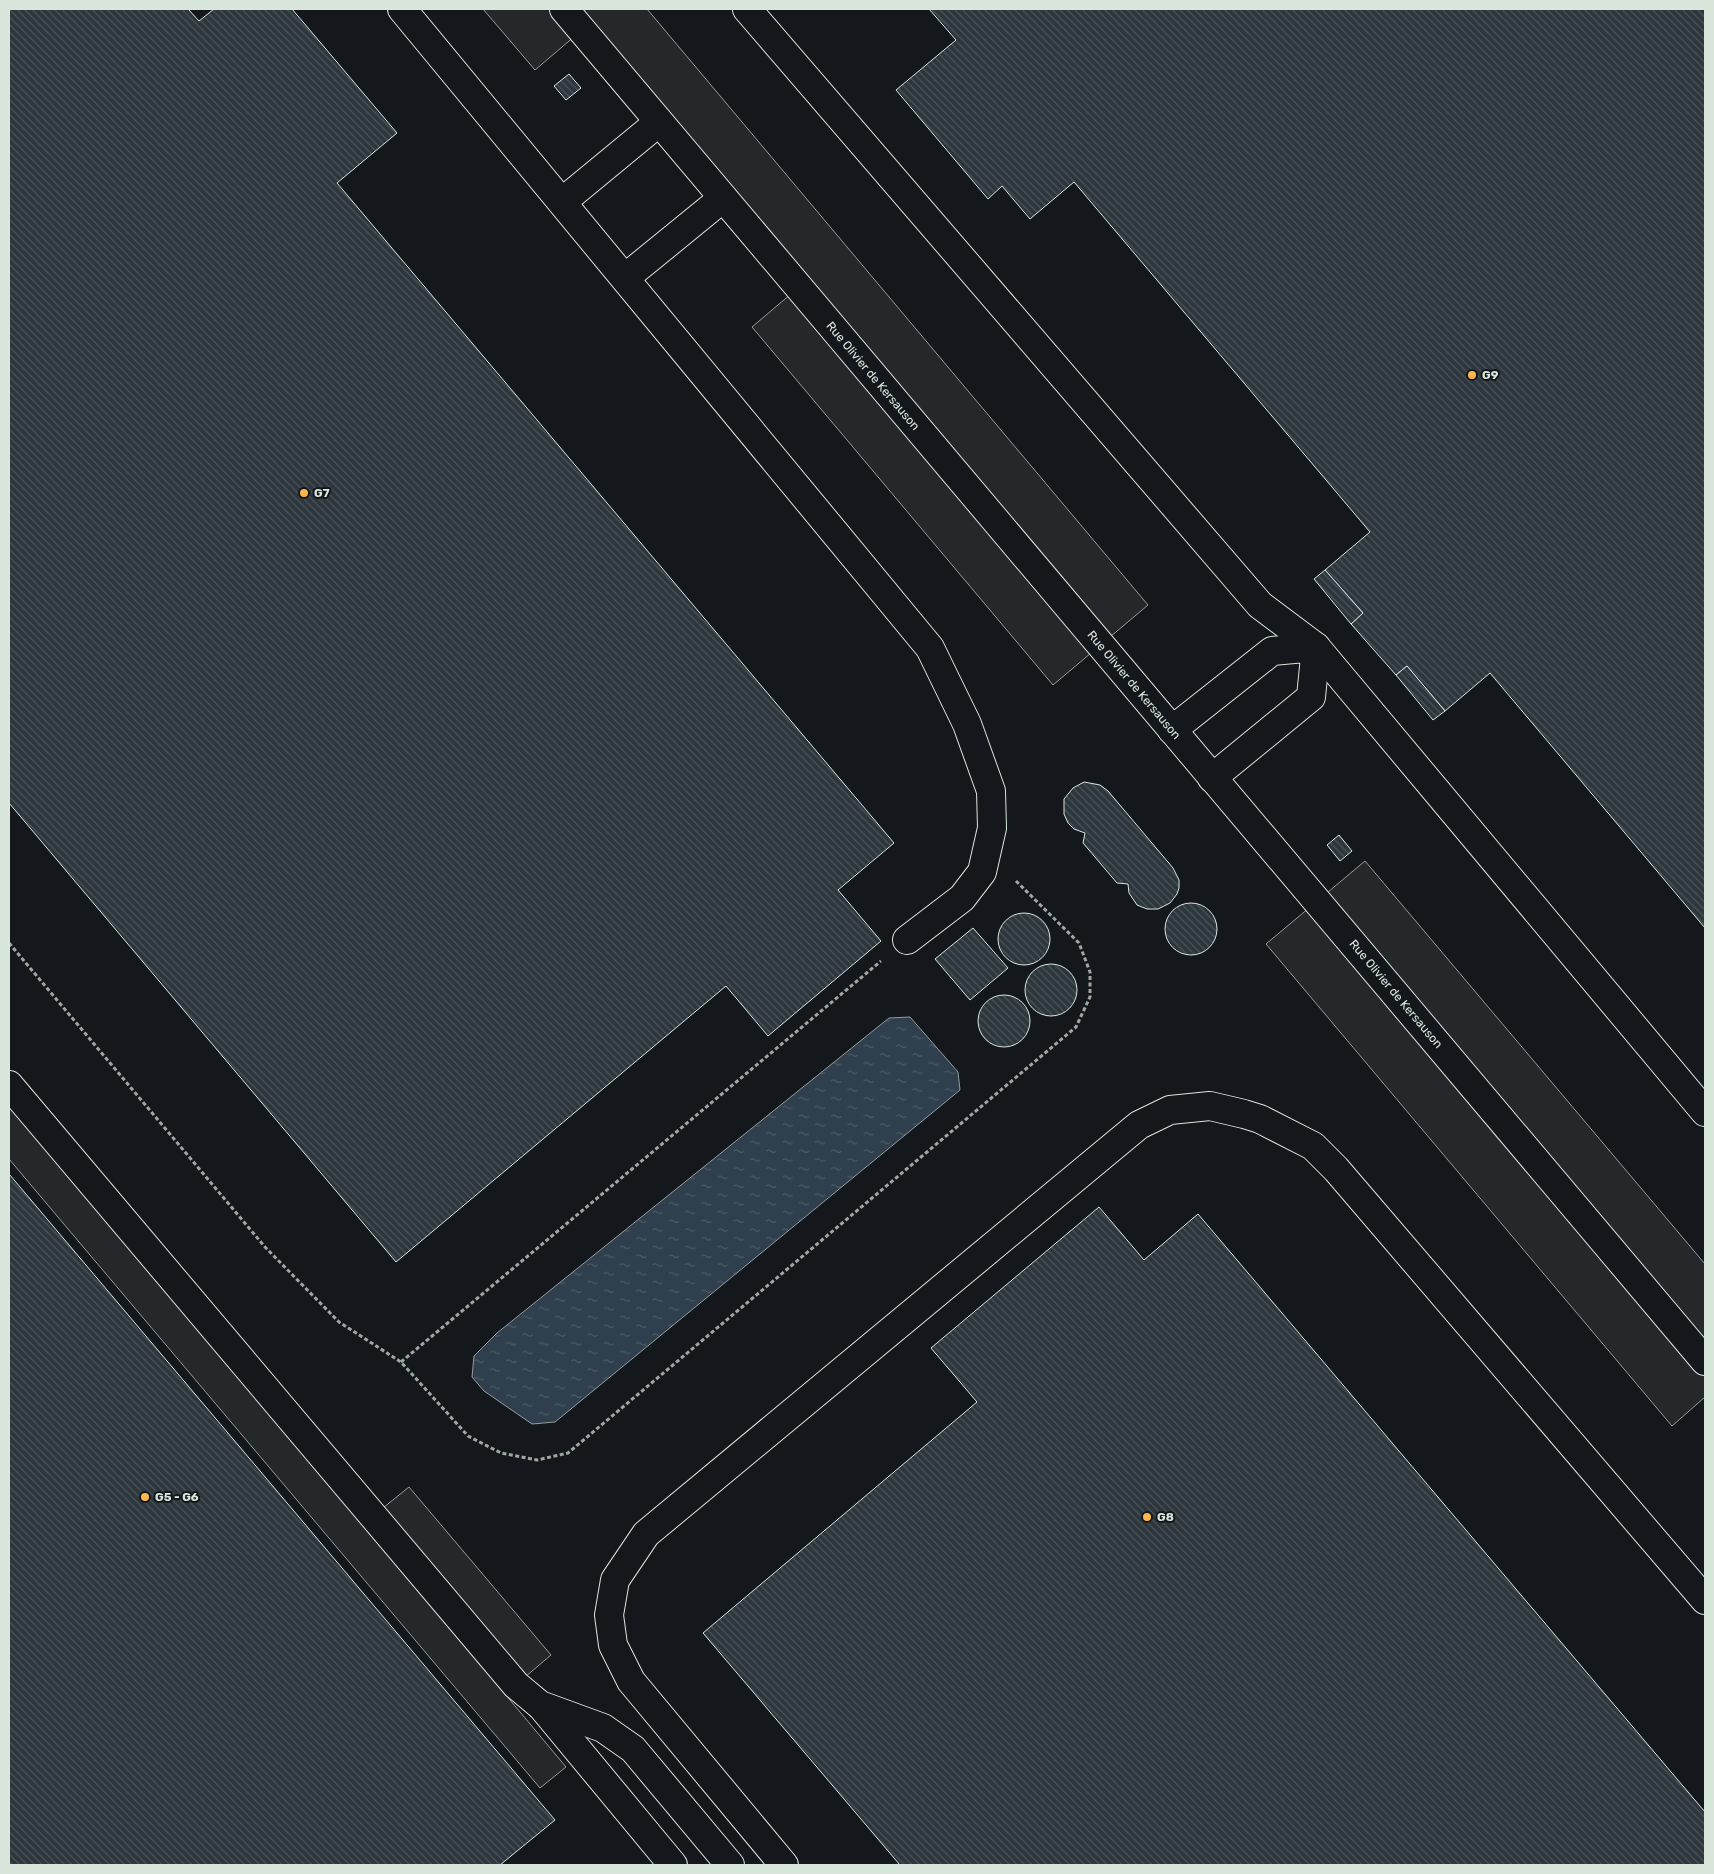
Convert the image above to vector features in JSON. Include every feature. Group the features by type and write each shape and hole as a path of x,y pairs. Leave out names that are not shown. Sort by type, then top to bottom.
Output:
{"street":[{"path":"402,9 930,648 967,724 991,791 992,828 982,872 962,898 907,940"},
{"name":"Rue Olivier de Kersauson","path":"564,9 1705,1361"},
{"path":"747,9 1260,605 1316,647 1705,1112"},
{"path":"562,202 659,122"},
{"path":"625,278 723,198"},
{"path":"1172,730 1272,651 1316,647"},
{"path":"1212,778 1311,697 1316,647"},
{"path":"9,1085 510,1677 540,1705 673,1865"},
{"path":"784,1865 630,1681 613,1645 609,1615 615,1580 646,1534 1139,1124 1170,1110 1210,1106 1244,1114 1260,1119 1313,1146 1336,1169 1700,1583"},
{"path":"540,1705 603,1728 633,1749 730,1865"}],"path":[{"path":"9,943 265,1247 340,1322 401,1362 468,1436 501,1454 537,1460 568,1453 1076,1027 1090,997 1090,972 1079,943 986,851"},
{"path":"401,1362 907,940"}],"shaded area":[{"path":"483,9 647,9 1148,605 1053,685 752,327 798,288 582,30 535,70"},
{"path":"1365,861 1705,1264 1705,1397 1672,1426 1266,944"},
{"path":"9,1085 373,1516 409,1487 551,1655 505,1694 566,1767 540,1788 9,1159"}],"water":[{"path":"910,1017 958,1072 960,1090 555,1422 532,1424 484,1391 472,1377 474,1356 497,1333 889,1018"}],"building":[{"name":"G7","path":"9,9 188,9 199,21 214,9 292,9 397,133 337,183 894,843 838,890 881,941 768,1036 726,986 396,1262 9,803"},
{"name":"G9","path":"929,9 1705,9 1705,928 1490,673 1445,711 1407,666 1396,675 1351,624 1363,613 1325,570 1370,532 1074,182 1030,219 1002,186 988,199 896,90 956,40"},
{"path":"569,74 581,88 566,100 554,86"},
{"path":"1325,570 1363,613 1351,624 1314,579"},
{"path":"1407,666 1445,711 1433,720 1396,675"},
{"path":"1084,782 1100,785 1108,791 1173,868 1179,880 1179,888 1170,903 1158,909 1147,909 1137,905 1129,893 1128,884 1117,883 1083,843 1085,833 1074,829 1068,823 1064,814 1064,799 1073,788"},
{"path":"1339,835 1352,851 1340,861 1327,845"},
{"path":"1186,903 1196,903 1206,907 1213,914 1217,929 1213,944 1206,951 1196,955 1186,955 1176,951 1169,944 1165,934 1165,924 1169,914 1176,907"},
{"path":"1019,913 1029,913 1043,920 1050,934 1050,944 1043,958 1029,965 1019,965 1009,961 1002,954 998,944 998,934 1002,924 1009,917"},
{"path":"973,928 1008,968 970,1000 935,959"},
{"path":"1046,964 1056,964 1070,971 1077,985 1077,995 1070,1009 1056,1016 1046,1016 1036,1012 1029,1005 1025,995 1025,985 1029,975 1036,968"},
{"path":"999,995 1009,995 1023,1002 1030,1016 1030,1026 1023,1040 1009,1047 999,1047 989,1043 982,1036 978,1026 978,1016 982,1006 989,999"},
{"name":"G5 - G6","path":"9,1174 555,1820 500,1865 9,1865"},
{"name":"G8","path":"1099,1207 1144,1260 1198,1214 1705,1812 1705,1865 900,1865 703,1633 977,1402 931,1348"}],"place":[{"name":"G9","path":"1472,375"},
{"name":"G7","path":"304,493"},
{"name":"G5 - G6","path":"145,1497"},
{"name":"G8","path":"1147,1517"}]}
